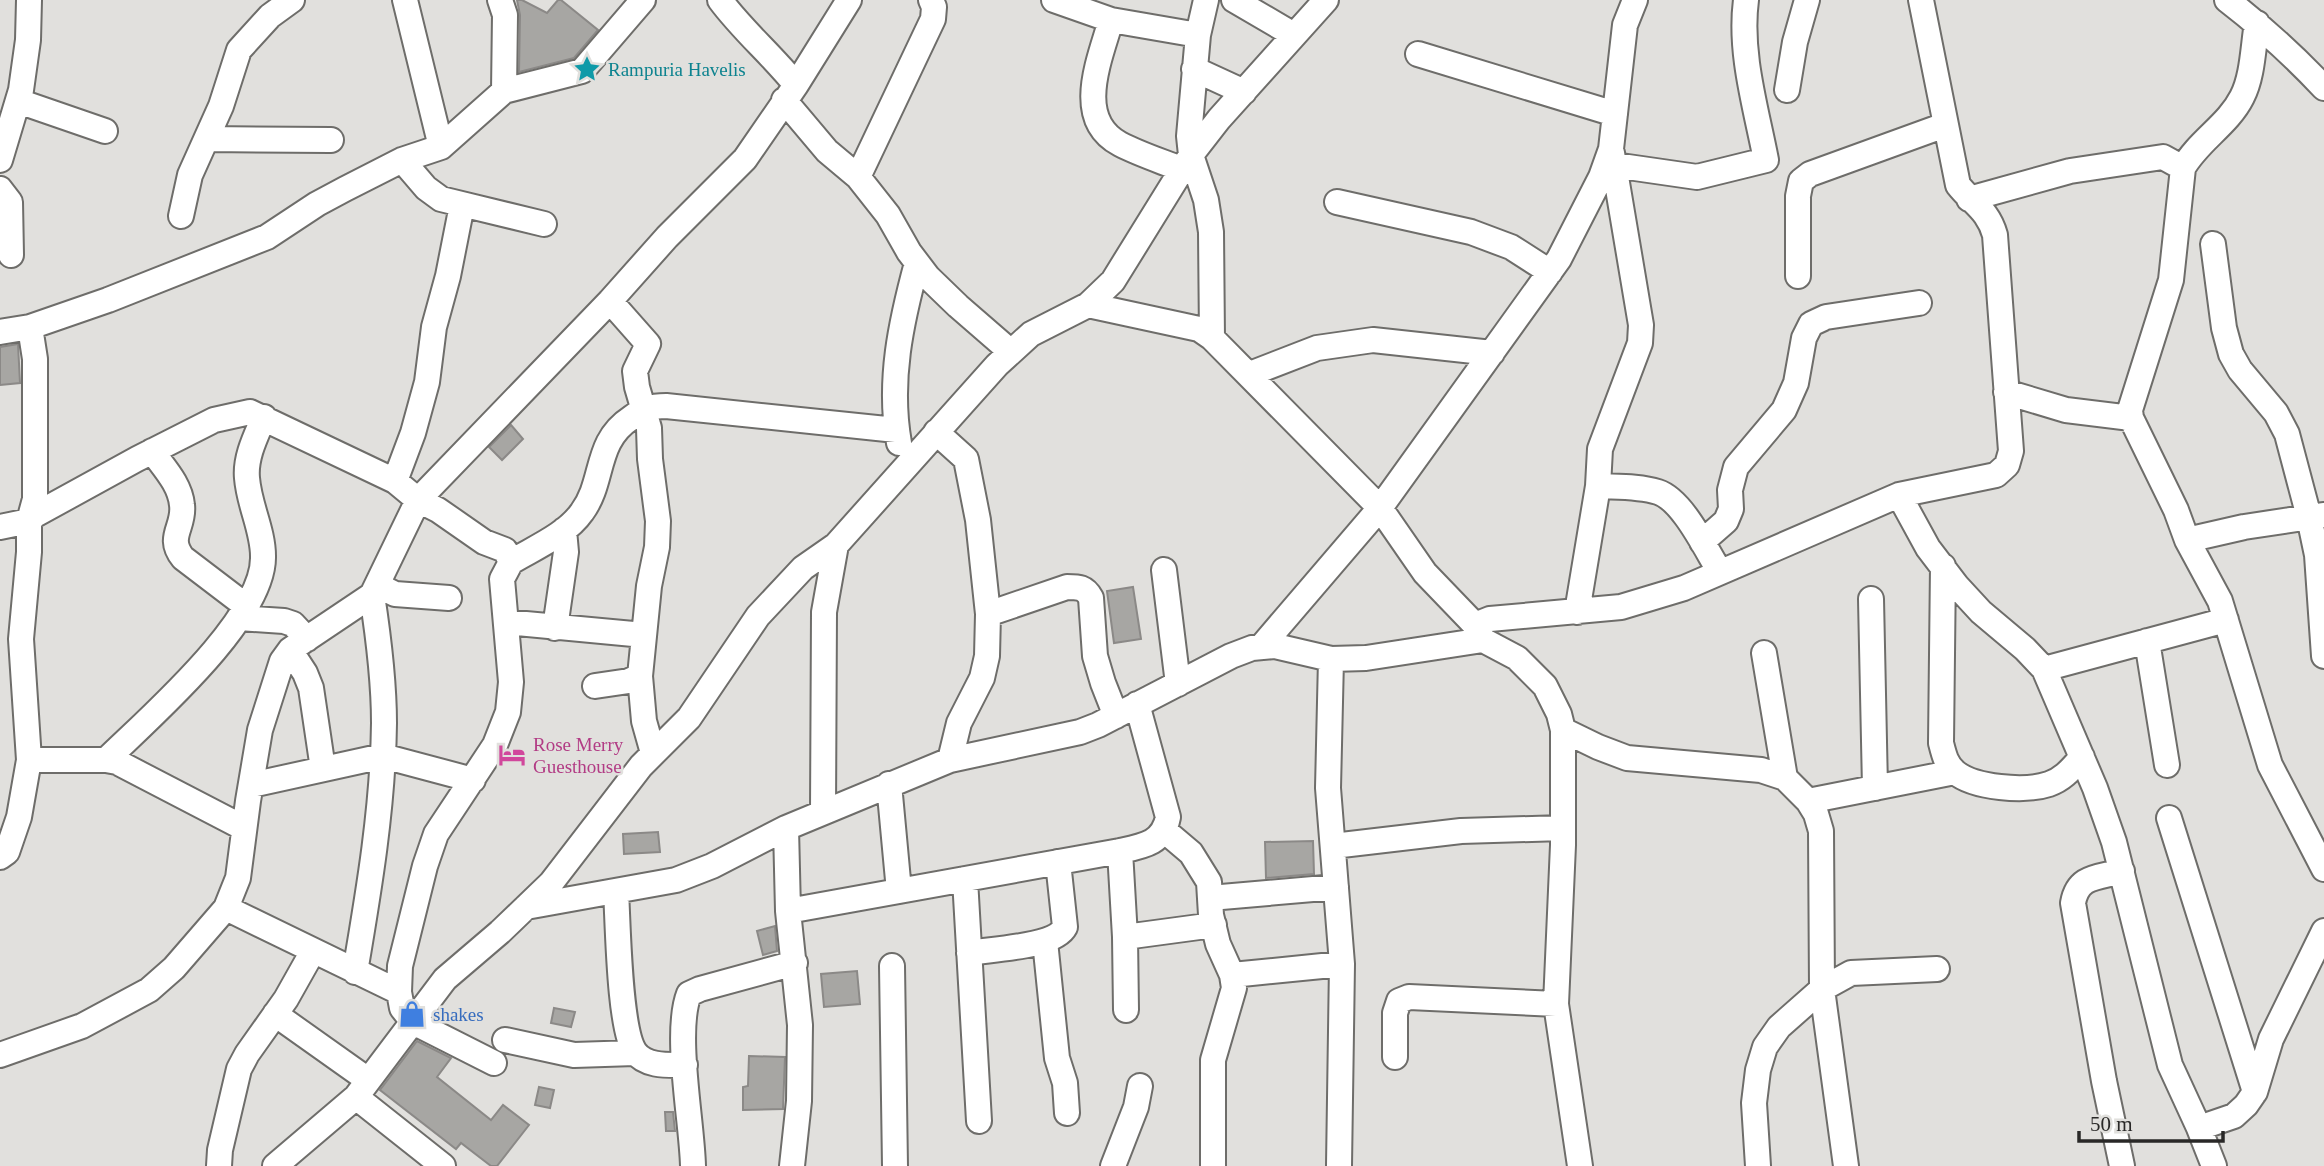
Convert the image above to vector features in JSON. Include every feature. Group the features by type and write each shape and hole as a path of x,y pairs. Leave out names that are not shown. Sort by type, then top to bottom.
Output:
{"street":[{"path":"0,160 18,101 28,40 30,0"},
{"path":"181,216 190,175 207,139 239,50 270,16 292,0"},
{"path":"405,0 441,147"},
{"path":"500,0 505,15 504,91"},
{"path":"0,332 30,327 108,300 267,237 317,204 402,160 441,147 504,91 582,71 643,0"},
{"path":"720,0 744,30 770,54 790,93 827,151 858,177 888,215 917,263 958,306 1011,352"},
{"path":"0,1055 82,1026 149,990 174,968 226,908 238,878 260,730 282,662 299,645 375,590 418,500 610,301 667,237 745,159 849,0"},
{"path":"858,177 933,19 934,6 931,0"},
{"path":"1054,0 1111,20 1198,35"},
{"path":"1206,0 1198,35 1186,162 1206,200 1210,225 1212,338"},
{"path":"1234,0 1294,35"},
{"path":"275,1166 362,1089 445,979 551,883 653,754 689,718 758,616 803,568 836,545 1011,352 1031,334 1088,305 1113,281 1186,162 1326,0"},
{"path":"1577,612 1598,486 1600,449 1640,343 1641,325 1612,157 1625,25 1635,0"},
{"path":"1612,157 1697,177 1766,160 1744,45 1743,20 1746,0"},
{"path":"1787,90 1807,0"},
{"path":"526,907 676,880 712,866 786,828 950,760 1080,732 1252,648 1275,646 1331,659 1366,658 1479,633 1490,619 1621,607 1651,599 1720,572 1899,495 1996,475 2007,465 2011,451 1995,235 1991,221 1958,185 1922,0"},
{"path":"2227,0 2257,23 2324,88"},
{"path":"1111,20 1095,75 1094,114 1100,127 1120,144 1186,162"},
{"path":"2257,23 2243,96 2234,110 2192,152 2183,168 2171,280 2130,410 2131,418 2188,540 2220,601 2270,765 2324,869"},
{"path":"1418,54 1615,114"},
{"path":"1194,69 1244,92"},
{"path":"18,101 105,131"},
{"path":"1798,276 1798,196 1801,181 1810,174 1945,125"},
{"path":"207,139 331,140"},
{"path":"1261,647 1380,508 1512,328 1559,259 1612,157"},
{"path":"1969,200 2070,171 2163,157 2183,168"},
{"path":"402,160 426,188 440,198 544,224"},
{"path":"0,189 10,202 11,255"},
{"path":"1337,202 1471,232 1511,247 1550,272"},
{"path":"395,481 413,433 427,382 434,327 462,205"},
{"path":"2213,244 2224,328 2231,354 2240,370 2276,413 2287,433 2317,516 2324,656"},
{"path":"903,468 896,430 895,367 906,304 917,263"},
{"path":"610,301 648,344 635,370 649,428 658,522 640,676 644,721 653,754"},
{"path":"1702,542 1726,521 1731,509 1730,490 1736,467 1784,410 1796,383 1804,338 1811,324 1826,317 1919,303"},
{"path":"1088,305 1199,329 1212,338 1380,508 1424,573 1479,633 1517,658 1545,686 1559,714 1563,730 1563,828 1556,1004 1580,1166"},
{"path":"0,857 7,852 19,817 29,760 21,639 29,521 34,499 36,359 30,327"},
{"path":"1250,374 1317,348 1373,340 1492,353"},
{"path":"2006,392 2066,410 2131,418"},
{"path":"494,1063 413,1022 402,1008 399,992 400,966 425,866 436,835 495,745 508,712 511,682 502,579 511,562 564,530 580,515 590,500 610,438 618,426 651,406 896,430"},
{"path":"0,527 29,521 35,515 214,421 250,412 395,481 418,500 438,510 484,542 505,550 511,562"},
{"path":"106,760 224,640 243,612 262,572 262,543 247,477 253,442 264,417"},
{"path":"936,432 966,459 978,520 988,614 987,656 982,678 959,723 950,760"},
{"path":"152,452 178,488 182,503 175,545 177,551 243,612 293,624 311,688 323,769"},
{"path":"1598,486 1659,492 1679,507 1720,572"},
{"path":"1899,495 1928,548 1957,586 1981,612 2045,669 2114,842 2170,1065 2214,1166"},
{"path":"2188,540 2244,527 2317,516"},
{"path":"555,628 566,552 564,530"},
{"path":"823,812 824,612 836,545"},
{"path":"1943,566 1941,743 1945,761 1955,772 1977,784 2026,788 2049,784 2067,775 2082,757"},
{"path":"1164,570 1178,684"},
{"path":"788,911 1120,851 1154,841 1165,831 1168,817 1127,710 1103,683 1095,656 1091,598 1087,591 1080,586 1067,587 988,614"},
{"path":"375,590 449,598"},
{"path":"355,972 375,851 383,756 383,698 375,590"},
{"path":"1871,599 1875,788"},
{"path":"2045,669 2226,620"},
{"path":"506,622 644,635"},
{"path":"2147,641 2167,765"},
{"path":"1764,653 1785,778"},
{"path":"1331,659 1328,788 1342,964 1339,1166"},
{"path":"595,687 629,681 640,676"},
{"path":"1563,730 1627,758 1761,770 1785,778 1808,801 1816,814 1821,831 1822,989 1846,1166"},
{"path":"251,785 383,756 473,780"},
{"path":"29,760 106,760 131,767 244,828"},
{"path":"1808,801 1955,772"},
{"path":"889,784 899,891"},
{"path":"2169,818 2255,1092"},
{"path":"786,828 788,911 800,1045 799,1101 792,1166"},
{"path":"1333,846 1461,831 1563,828"},
{"path":"1165,831 1181,843 1209,882 1218,944 1232,975 1234,988 1213,1060 1213,1166"},
{"path":"1120,851 1126,1010"},
{"path":"969,953 1045,941 1061,934 1065,927 1058,862"},
{"path":"2122,872 2083,881 2075,890 2073,904 2122,1166"},
{"path":"965,879 979,1121"},
{"path":"1210,898 1336,887"},
{"path":"616,891 622,990 629,1039 635,1052 648,1062 685,1065"},
{"path":"226,908 399,992"},
{"path":"1125,937 1214,925"},
{"path":"1045,941 1056,1058 1065,1083 1067,1113"},
{"path":"2199,1128 2234,1116 2255,1092 2272,1039 2320,950"},
{"path":"219,1166 220,1150 239,1069 313,951"},
{"path":"694,1166 685,1065 684,1022 689,994 794,963"},
{"path":"1232,975 1342,964"},
{"path":"892,966 895,1166"},
{"path":"1758,1166 1754,1103 1758,1070 1765,1047 1779,1027 1822,989 1851,972 1937,969"},
{"path":"1395,1057 1395,1013 1399,1001 1409,997 1556,1004"},
{"path":"275,1014 362,1089 443,1166"},
{"path":"505,1040 574,1055 635,1052"},
{"path":"1113,1166 1136,1107 1140,1086"}],"building":[{"path":"517,0 547,13 561,0 598,30 574,58 519,72 520,15"},
{"path":"18,344 20,383 0,385 0,347"},
{"path":"511,425 523,439 502,460 489,447"},
{"path":"1133,587 1141,639 1114,643 1107,591"},
{"path":"658,832 660,852 624,854 623,834"},
{"path":"1313,841 1314,874 1266,878 1265,842"},
{"path":"775,926 777,951 763,955 757,931"},
{"path":"857,971 860,1004 824,1007 821,974"},
{"path":"554,1008 575,1012 571,1027 551,1023"},
{"path":"417,1041 451,1058 437,1077 491,1120 503,1105 529,1125 497,1166 491,1166 461,1143 456,1149 380,1090"},
{"path":"749,1056 785,1057 783,1109 743,1110 743,1087 748,1086"},
{"path":"539,1087 554,1090 550,1108 535,1105"},
{"path":"665,1112 673,1112 675,1131 666,1131"}],"place":[{"name":"Rampuria Havelis","path":"587,69"},
{"name":"Rose Merry Guesthouse","path":"512,755"},
{"name":"shakes","path":"412,1014"}]}
